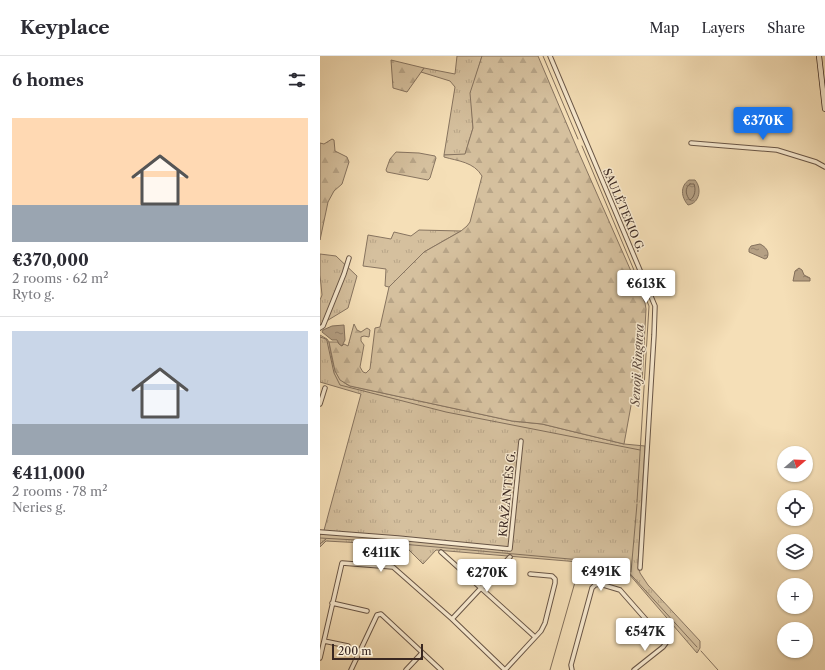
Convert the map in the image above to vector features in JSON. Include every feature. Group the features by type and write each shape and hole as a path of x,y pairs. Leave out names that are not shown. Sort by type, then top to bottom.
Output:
{"main road":[{"path":"819,56 825,109"}],"street":[{"name":"SAULĖTEKIO G.","path":"550,56 655,306 640,568"},
{"path":"691,143 777,150 816,162 825,167"},
{"path":"320,328 323,326 349,258"},
{"path":"320,404 325,388"},
{"name":"KRAŽANTĖS G.","path":"320,532 510,549 521,441"},
{"path":"441,552 535,638"},
{"path":"452,619 510,557"},
{"path":"320,658 342,563 394,567 452,619 505,670 541,631 555,583 555,579 552,576 530,574"},
{"path":"572,670 571,665 592,588 595,585 600,584 620,590 666,643 634,670"},
{"path":"332,604 367,611"},
{"path":"351,670 377,615 379,614 381,614 441,670"},
{"path":"324,642 348,646"},
{"path":"406,670 422,653"}],"green space":[{"path":"457,56 482,56 471,93 473,128 465,155 444,155 455,87 450,81 421,72 424,68 455,74"},
{"path":"482,56 538,56 645,303 646,309 642,384 632,400 624,444 542,424 512,421 350,386 340,380 335,371 329,342 338,342 342,346 344,344 348,346 354,324 357,330 361,332 367,328 370,330 369,337 361,337 361,341 364,345 360,367 363,372 366,373 370,369 375,328 380,327 389,287 424,252 461,231 470,222 482,176 479,171 470,165 444,157 444,155 465,154 473,128 470,93"},
{"path":"391,60 424,68 407,92 393,88"},
{"path":"332,139 334,140 335,151 347,157 349,162 342,184 334,191 328,202 320,240 320,143 324,144"},
{"path":"396,152 419,153 435,156 436,158 430,178 428,180 387,172 386,170 390,159"},
{"path":"419,230 461,231 424,252 389,287 385,286 386,269 363,266 368,235 391,239 394,232 411,236"},
{"path":"320,254 336,256 357,276 348,308 320,325 320,300 322,295"},
{"path":"320,335 329,342 332,361 337,373 344,383 350,386 512,421 542,424 624,444 645,446 638,563 640,573 648,585 700,641 700,648 697,653 629,574 623,569 616,567 579,562 436,550 423,564 407,548 381,544 326,541 320,547 320,534 323,534 361,394 320,382"}],"water":[{"path":"689,180 695,180 697,183 699,187 699,195 692,204 688,205 682,192 684,185"},
{"path":"760,244 766,248 768,252 768,256 765,259 749,252 751,246"},
{"path":"799,268 802,270 804,275 810,278 810,281 793,281 795,271"},
{"path":"344,325 345,340 342,346 337,340 332,340 322,332 323,330 332,326"}],"waterway":[{"name":"Senoji Ringuva","path":"543,56 578,139"},
{"name":"Senoji Ringuva","path":"582,146 649,306 637,502"},
{"path":"320,337 326,339 327,341 334,373 340,385 446,412 640,450"},
{"name":"Senoji Ringuva","path":"631,572 637,504"},
{"path":"320,538 581,560 623,566 697,647"},
{"path":"320,544 326,539"},
{"path":"550,670 581,561"},
{"path":"701,651 718,670"}]}
